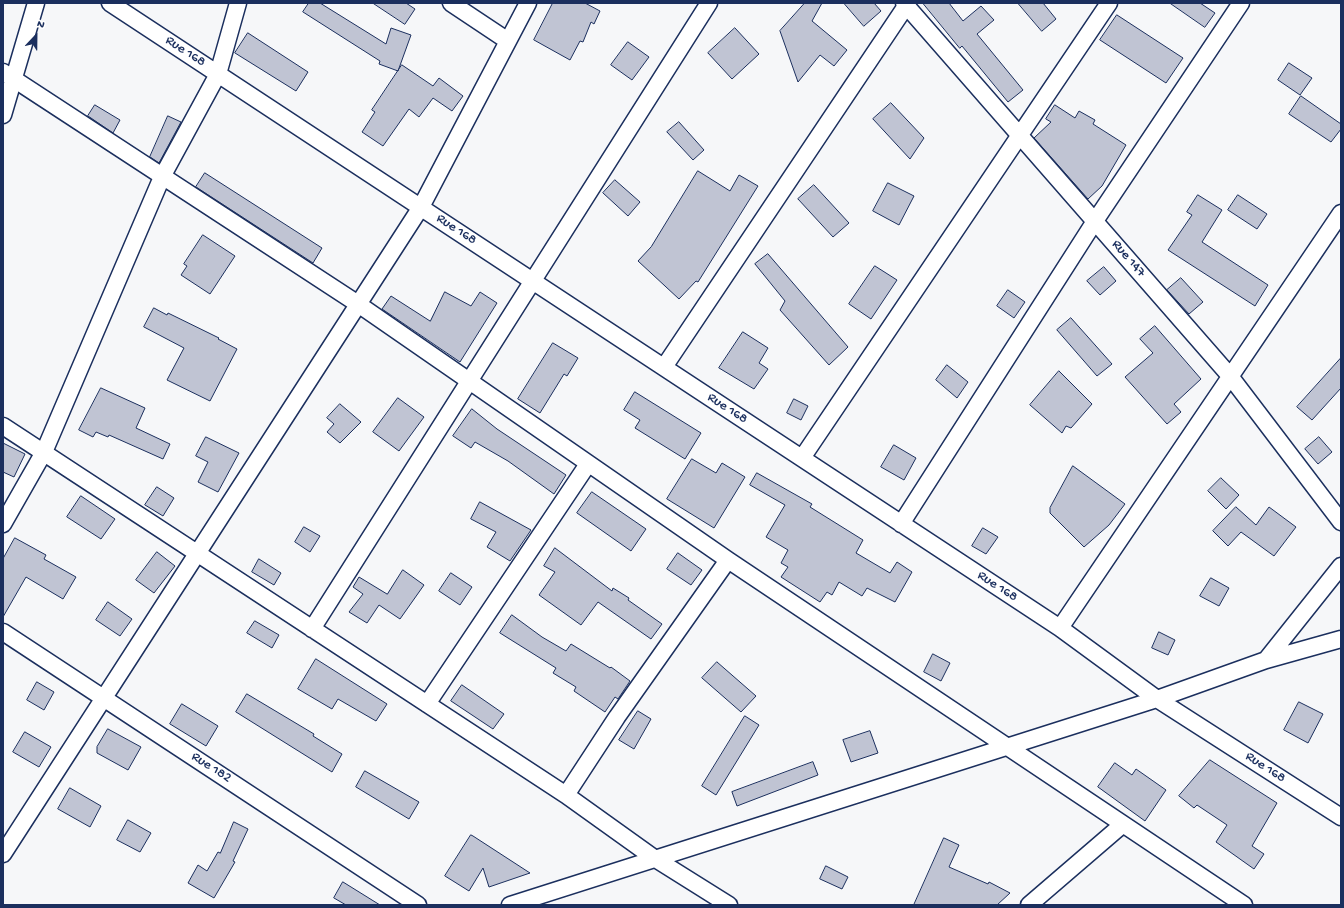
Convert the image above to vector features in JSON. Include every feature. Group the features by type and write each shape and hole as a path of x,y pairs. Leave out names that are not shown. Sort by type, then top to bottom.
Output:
{"street":[{"path":"3,115 8,76 36,3"},
{"name":"Rue 168","path":"110,3 1060,628 1158,699 1341,817"},
{"path":"3,524 44,452 162,177 218,74 238,3"},
{"path":"451,3 508,41"},
{"path":"3,854 421,207 528,3"},
{"path":"312,629 709,3"},
{"path":"802,458 1019,134 1109,3"},
{"path":"901,524 1095,221 1241,3"},
{"path":"664,367 906,4"},
{"name":"Rue 147","path":"906,4 1230,376 1341,522"},
{"path":"8,76 358,304 728,560 1244,905"},
{"path":"1060,628 1341,213"},
{"path":"3,426 566,795 654,858 729,905"},
{"path":"427,704 588,464"},
{"path":"566,795 616,717 728,560"},
{"path":"1266,660 1341,566"},
{"name":"Rue 182","path":"3,632 418,905"},
{"path":"510,905 1158,699 1266,660 1341,639"},
{"path":"1029,905 1122,824"}],"building":[{"path":"309,3 320,3 386,44 391,28 411,35 398,71 379,64 380,61 303,12"},
{"path":"373,3 406,3 415,9 405,24"},
{"path":"553,3 585,3 600,11 594,24 591,22 583,42 580,41 570,60 534,40"},
{"path":"805,3 822,3 812,21 847,50 834,66 820,55 798,82 780,31"},
{"path":"844,3 874,3 881,11 864,26"},
{"path":"923,3 949,3 963,21 981,6 994,20 977,34 1023,90 1008,102 962,46 960,48"},
{"path":"1018,3 1043,3 1056,19 1042,31"},
{"path":"1170,3 1200,3 1215,13 1205,27"},
{"path":"1117,15 1183,58 1166,83 1100,40"},
{"path":"735,28 759,54 732,79 708,53"},
{"path":"248,33 308,72 296,91 235,53"},
{"path":"628,42 649,57 632,80 611,65"},
{"path":"1289,63 1312,78 1300,95 1278,80"},
{"path":"402,65 433,86 439,78 463,96 452,111 433,98 419,117 409,109 383,146 362,132 375,112 372,110"},
{"path":"1301,96 1341,124 1341,129 1331,142 1289,114"},
{"path":"891,103 924,138 910,159 873,119"},
{"path":"95,105 120,120 113,133 88,116"},
{"path":"1055,105 1075,118 1079,111 1095,120 1093,124 1126,145 1102,186 1088,199 1034,138 1051,122 1046,119"},
{"path":"168,116 181,122 159,163 150,157"},
{"path":"679,122 704,150 693,160 667,132"},
{"path":"698,171 730,191 739,175 758,186 698,282 696,281 679,299 638,261 651,247"},
{"path":"205,173 322,248 313,263 196,187"},
{"path":"615,180 640,202 628,216 603,193"},
{"path":"888,183 914,196 899,225 873,211"},
{"path":"814,185 849,223 833,237 798,199"},
{"path":"1198,195 1222,210 1202,242 1268,285 1255,306 1168,250 1192,215 1187,212"},
{"path":"1238,195 1267,214 1257,229 1228,210"},
{"path":"203,235 235,256 210,294 181,275 187,266 184,264"},
{"path":"768,254 848,347 829,365 780,310 785,301 755,264"},
{"path":"875,266 897,280 871,319 849,304"},
{"path":"1104,267 1116,281 1100,295 1087,281"},
{"path":"1181,278 1203,302 1189,314 1167,290"},
{"path":"1008,290 1025,302 1014,318 997,306"},
{"path":"445,292 471,306 480,292 497,303 460,362 382,309 391,296 430,321"},
{"path":"154,308 167,315 168,313 219,338 218,339 237,349 210,401 167,380 184,348 144,327"},
{"path":"1071,318 1112,364 1097,376 1057,330"},
{"path":"1155,326 1201,379 1174,404 1181,412 1167,424 1125,377 1153,353 1140,339"},
{"path":"743,332 768,348 759,363 768,369 754,389 719,368"},
{"path":"553,343 578,358 567,376 564,374 540,413 518,399"},
{"path":"1341,358 1341,388 1312,420 1297,407"},
{"path":"947,365 968,382 957,398 936,380"},
{"path":"1059,371 1092,404 1071,428 1066,426 1062,433 1030,405"},
{"path":"101,388 145,408 136,428 170,444 163,459 109,435 108,437 96,432 93,437 79,430"},
{"path":"635,392 701,433 685,459 635,428 640,420 624,410"},
{"path":"398,398 424,417 399,451 373,432"},
{"path":"794,399 808,406 801,420 787,413"},
{"path":"340,404 361,422 340,443 327,432 334,424 327,418"},
{"path":"472,409 497,429 566,475 554,494 508,461 475,442 471,448 453,436"},
{"path":"206,437 239,453 218,492 198,482 208,462 196,456"},
{"path":"1319,437 1332,452 1318,464 1305,449"},
{"path":"3,443 25,454 14,477 3,472"},
{"path":"894,445 916,458 904,480 881,467"},
{"path":"692,459 716,473 722,463 745,477 714,528 667,499"},
{"path":"1073,466 1125,504 1109,525 1084,547 1050,513 1050,508"},
{"path":"757,473 812,504 810,507 863,540 856,553 890,573 897,562 912,572 895,602 867,588 862,596 839,582 832,595 827,592 820,602 781,577 788,567 781,563 788,550 766,537 785,505 750,485"},
{"path":"1221,478 1239,495 1226,509 1208,491"},
{"path":"157,487 174,498 163,516 145,505"},
{"path":"592,492 646,529 631,551 577,513"},
{"path":"81,496 115,519 101,539 67,517"},
{"path":"480,502 531,530 510,561 487,547 496,532 471,519"},
{"path":"1236,507 1256,525 1269,507 1296,527 1274,556 1241,532 1228,546 1213,531"},
{"path":"304,527 320,536 310,552 295,542"},
{"path":"983,528 998,537 986,554 972,546"},
{"path":"15,538 46,555 44,559 76,577 63,599 26,577 3,617 3,559"},
{"path":"555,548 612,591 613,588 629,598 628,600 662,624 651,639 598,602 581,625 539,595 555,572 544,566"},
{"path":"157,552 175,566 154,593 136,580"},
{"path":"678,553 702,570 691,585 667,569"},
{"path":"259,559 281,573 274,585 252,572"},
{"path":"403,570 424,585 400,619 379,605 367,623 349,612 363,594 353,587 359,577 387,594"},
{"path":"451,573 472,587 460,605 439,591"},
{"path":"1211,578 1229,588 1219,606 1200,596"},
{"path":"108,602 132,619 120,636 96,620"},
{"path":"512,615 542,637 566,651 571,644 610,668 611,667 630,681 618,699 615,697 605,712 574,691 576,687 553,673 556,668 500,633"},
{"path":"255,621 279,635 272,648 247,633"},
{"path":"1159,632 1175,640 1168,655 1152,648"},
{"path":"933,654 950,663 941,681 924,672"},
{"path":"316,659 387,704 376,721 338,699 332,709 298,689"},
{"path":"717,662 756,696 741,712 702,678"},
{"path":"37,682 54,692 44,710 27,700"},
{"path":"462,685 504,714 493,729 451,701"},
{"path":"247,694 314,734 313,736 342,754 332,772 236,712"},
{"path":"1299,702 1323,714 1308,743 1284,730"},
{"path":"182,704 218,726 206,746 170,724"},
{"path":"638,711 651,719 634,749 619,740"},
{"path":"745,716 759,725 716,795 702,786"},
{"path":"108,729 141,747 128,770 97,753 97,747"},
{"path":"870,731 878,753 851,762 843,740"},
{"path":"25,732 51,747 39,767 13,752"},
{"path":"1210,760 1277,803 1252,846 1264,854 1254,869 1216,842 1227,825 1197,805 1194,808 1179,796"},
{"path":"813,762 818,775 737,806 732,792"},
{"path":"1115,763 1132,775 1136,769 1166,790 1145,821 1098,787"},
{"path":"365,771 419,802 409,819 356,787"},
{"path":"70,788 101,806 90,827 58,809"},
{"path":"128,820 151,833 140,852 117,840"},
{"path":"234,822 248,829 233,861 235,862 214,898 188,883 198,865 207,871 218,852 220,853"},
{"path":"471,835 530,873 489,887 483,868 469,891 445,876"},
{"path":"944,838 959,845 949,867 988,884 989,882 1010,893 997,905 914,905"},
{"path":"826,866 848,877 842,889 820,879"},
{"path":"343,882 380,905 346,905 334,898"}]}
